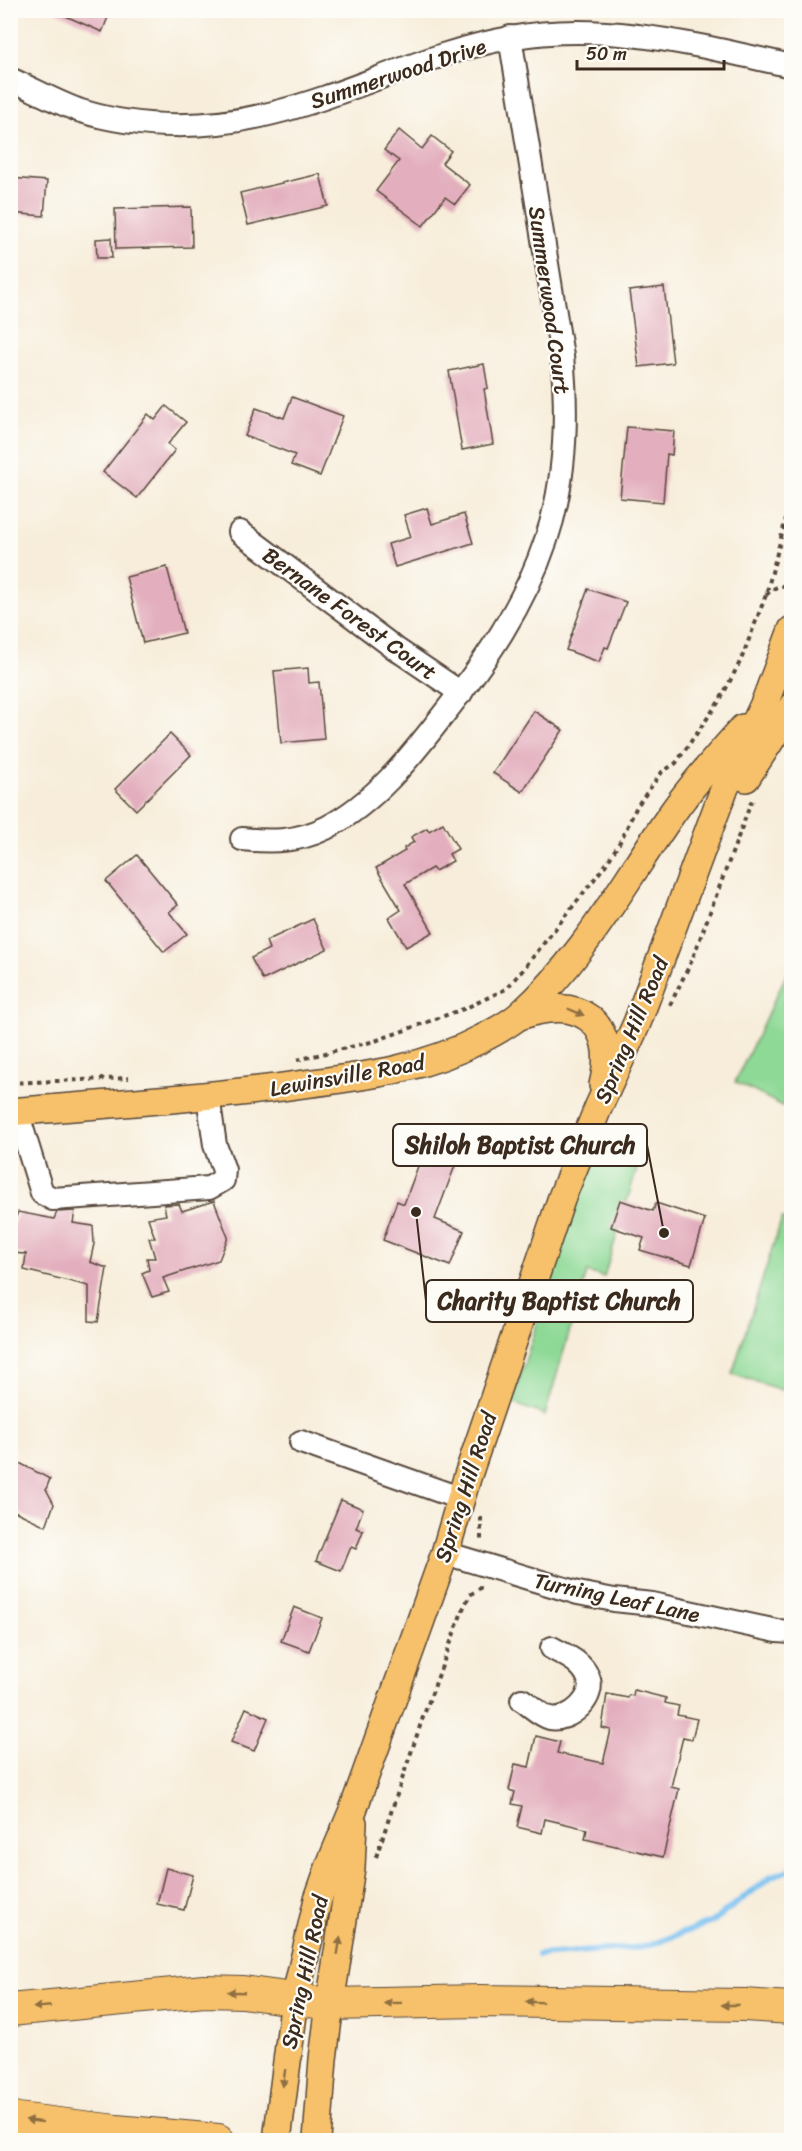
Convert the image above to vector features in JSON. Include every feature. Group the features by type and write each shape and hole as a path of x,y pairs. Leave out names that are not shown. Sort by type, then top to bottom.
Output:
{"highway":[{"path":"10,2010 204,1991 243,1992 330,2004 481,2001 744,2005 792,2008"},
{"path":"10,2118 218,2140"}],"main road":[{"name":"Spring Hill Road","path":"278,2140 294,1999 318,1899 353,1810 445,1553 472,1504 467,1478 562,1197 598,1108 638,1023 723,792 765,702 792,630"},
{"name":"Lewinsville Road","path":"14,1112 208,1096 390,1072 429,1062 468,1046 501,1028 520,1016 593,932 693,785 792,670"},
{"path":"690,882 751,768 792,707"},
{"path":"520,1016 545,1008 566,1008 582,1013 594,1023 603,1036 608,1054 598,1108"},
{"name":"Spring Hill Road","path":"317,2140 323,2059 351,1868 353,1810"}],"street":[{"name":"Summerwood Drive","path":"10,79 80,110 112,118 155,125 196,125 236,121 274,113 465,47 510,38 582,31 628,34 672,40 792,66"},
{"name":"Summerwood Court","path":"242,839 274,842 301,837 324,828 347,815 394,774 414,753 490,653 525,594 546,542 557,495 565,427 562,356 510,38"},
{"name":"Bernane Forest Court","path":"240,532 396,649 460,693"},
{"path":"14,1112 42,1193 53,1199 209,1188 224,1180 224,1170 215,1145 208,1096"},
{"path":"301,1442 472,1504"},
{"name":"Turning Leaf Lane","path":"445,1553 587,1595 652,1604 777,1631 792,1632"},
{"path":"522,1700 549,1718 567,1717 590,1694 589,1678 578,1662 552,1648"}],"path":[{"path":"287,1061 375,1041 466,1008 506,989 607,863 637,806 662,772 676,763 720,700 741,660 766,595 792,496"},
{"path":"766,595 776,586 792,587"},
{"path":"670,1005 692,960 731,851 757,790"},
{"path":"10,1083 132,1077"},
{"path":"373,1865 422,1720 463,1610 470,1596 480,1588 480,1564 472,1504"}],"green space":[{"path":"791,965 791,1110 735,1082"},
{"path":"590,1155 637,1168 604,1277 587,1272 545,1415 512,1403"},
{"path":"782,1218 791,1221 791,1393 732,1374"}],"building":[{"path":"52,10 111,10 102,32"},
{"path":"399,130 422,149 432,136 451,151 442,163 470,185 455,204 445,197 423,226 376,191 399,161 384,150"},
{"path":"320,174 328,206 248,225 240,193"},
{"path":"10,178 47,181 44,216 10,213"},
{"path":"191,207 192,247 116,249 115,209"},
{"path":"111,238 112,258 97,258 96,239"},
{"path":"664,287 673,363 639,367 629,291"},
{"path":"484,364 488,388 484,389 493,444 462,450 449,371"},
{"path":"292,397 343,416 320,476 291,465 295,455 245,436 256,408 284,418"},
{"path":"166,406 186,422 168,444 175,450 137,498 103,472 148,414 155,420"},
{"path":"627,427 674,431 672,455 667,454 663,502 620,498"},
{"path":"427,508 432,524 464,514 473,543 395,567 388,544 411,537 404,515"},
{"path":"167,567 184,633 143,643 126,577"},
{"path":"588,589 626,602 608,648 605,647 599,662 566,650"},
{"path":"308,668 309,683 319,682 324,739 281,743 274,671"},
{"path":"534,711 563,730 522,792 493,773"},
{"path":"170,734 191,755 136,810 115,789"},
{"path":"443,823 458,849 449,854 453,861 435,871 432,868 405,884 433,932 406,947 389,918 401,910 376,868 405,851 404,848 414,842 411,837 427,828 429,831"},
{"path":"137,855 178,905 169,912 187,934 164,952 106,881"},
{"path":"313,919 327,949 263,980 251,958 269,949 266,941"},
{"path":"427,1142 459,1155 435,1219 464,1231 450,1266 383,1240 397,1201 404,1204"},
{"path":"620,1200 653,1211 656,1203 705,1219 691,1265 640,1250 644,1238 611,1227"},
{"path":"214,1201 228,1237 219,1260 163,1278 169,1292 152,1297 142,1273 149,1270 147,1258 155,1258 149,1238 155,1238 148,1218 166,1215 164,1205 179,1204 182,1211"},
{"path":"75,1211 73,1223 93,1226 94,1244 90,1262 107,1268 98,1322 89,1321 89,1286 24,1270 26,1254 10,1253 10,1231 18,1212 54,1219 57,1212"},
{"path":"10,1458 50,1479 46,1489 54,1504 46,1526 10,1509"},
{"path":"341,1500 363,1509 356,1528 363,1531 356,1549 351,1547 341,1571 316,1561"},
{"path":"294,1607 322,1618 309,1651 281,1641"},
{"path":"634,1690 666,1698 665,1703 679,1706 677,1715 697,1719 692,1739 683,1737 671,1787 679,1789 663,1857 585,1839 587,1829 545,1819 542,1833 517,1827 522,1806 512,1804 515,1792 509,1790 515,1764 529,1767 536,1736 560,1742 557,1753 603,1763 611,1730 602,1728 607,1694 628,1698 629,1695 633,1696"},
{"path":"246,1708 268,1718 254,1751 231,1742"},
{"path":"166,1868 193,1875 184,1910 157,1904"}],"waterway":[{"path":"538,1955 644,1947 712,1922 772,1876 792,1869"}],"place":[{"name":"Charity Baptist Church","path":"416,1212"},
{"name":"Shiloh Baptist Church","path":"664,1233"}]}
